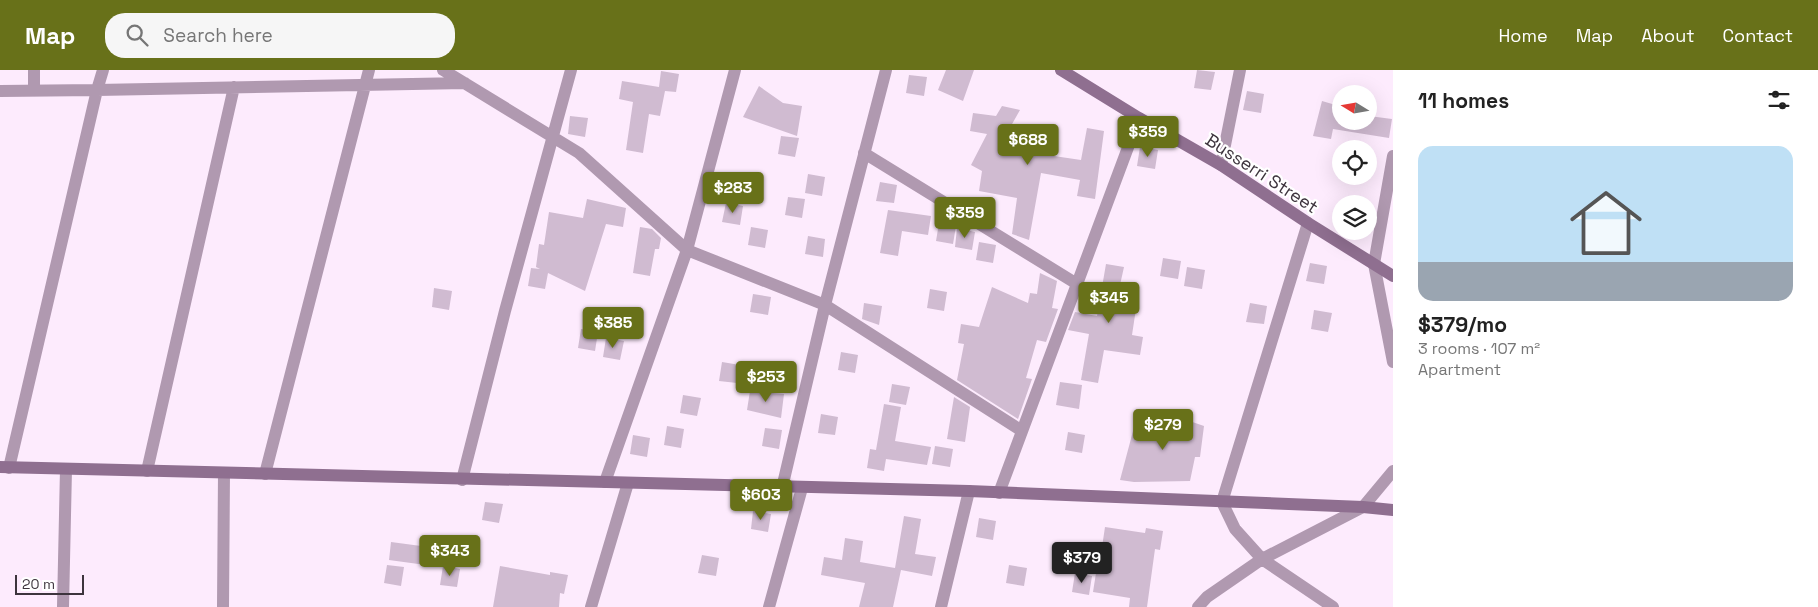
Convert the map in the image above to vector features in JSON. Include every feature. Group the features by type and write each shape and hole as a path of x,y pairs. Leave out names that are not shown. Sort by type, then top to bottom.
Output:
{"street":[{"path":"34,70 34,90"},
{"path":"103,70 5,468 969,491 1363,507 1393,510"},
{"path":"265,474 310,293 370,70"},
{"path":"443,70 580,153 687,250 825,305 1022,431"},
{"path":"462,480 505,311 571,70"},
{"path":"605,482 687,250 735,70"},
{"path":"782,488 825,305 886,70"},
{"name":"Busserri Street","path":"1061,70 1138,118 1221,165 1308,224 1393,276"},
{"path":"1221,165 1240,70"},
{"path":"0,91 464,83"},
{"path":"147,471 234,88"},
{"path":"999,493 1138,118"},
{"path":"864,153 1077,284"},
{"path":"1393,156 1374,264 1393,362"},
{"path":"1308,224 1222,502 1235,530 1262,559 1333,607"},
{"path":"63,607 66,469"},
{"path":"1198,607 1208,597 1262,559 1363,507 1393,471"},
{"path":"223,607 224,473"},
{"path":"591,607 628,483"},
{"path":"769,607 802,488"},
{"path":"941,607 969,491"}],"building":[{"path":"946,70 974,70 963,101 938,90"},
{"path":"1197,70 1215,72 1211,90 1194,88"},
{"path":"661,71 679,74 676,92 665,91 660,116 649,114 643,153 626,150 633,102 619,99 622,81 659,87"},
{"path":"909,75 927,77 924,96 906,93"},
{"path":"759,86 783,103 802,106 797,136 743,117"},
{"path":"1247,91 1264,94 1261,113 1243,110"},
{"path":"1322,101 1332,104 1333,130 1331,139 1313,136"},
{"path":"1002,106 1020,110 1007,133 1029,137 1027,152 1081,160 1087,128 1104,131 1095,199 1077,196 1080,180 1041,173 1029,240 1012,234 1017,198 979,191 982,171 971,165 987,134 970,131 973,113 996,116"},
{"path":"570,116 588,118 585,137 568,134"},
{"path":"1378,117 1392,119 1389,138 1339,130 1378,130"},
{"path":"781,136 799,138 795,157 778,154"},
{"path":"1140,147 1158,150 1155,169 1137,166"},
{"path":"808,174 825,177 822,196 805,193"},
{"path":"880,182 897,185 894,203 876,201"},
{"path":"788,197 805,199 802,218 785,215"},
{"path":"587,199 626,208 623,227 606,224 585,291 548,273 545,289 528,286 531,268 540,269 536,267 539,244 544,245 549,212 583,218"},
{"path":"726,203 743,206 740,225 722,222"},
{"path":"888,210 931,216 928,235 902,231 898,256 880,253"},
{"path":"939,223 956,226 953,244 936,241"},
{"path":"640,227 652,229 661,238 659,249 655,249 650,276 633,273"},
{"path":"751,227 768,230 765,248 748,245"},
{"path":"957,228 975,232 972,250 955,247"},
{"path":"808,236 825,239 823,257 805,254"},
{"path":"979,242 996,245 993,263 976,260"},
{"path":"1163,258 1181,261 1178,279 1160,276"},
{"path":"1310,263 1327,266 1324,284 1306,281"},
{"path":"1106,264 1124,267 1120,285 1139,289 1132,335 1143,337 1140,355 1104,350 1098,383 1081,380 1089,334 1068,330 1075,312 1097,316"},
{"path":"1187,267 1205,270 1202,289 1184,286"},
{"path":"1040,273 1057,281 1052,308 1058,309 1046,342 1037,340 1026,378 1032,379 1018,419 957,380 964,344 958,343 961,324 979,327 992,287 1028,303 1030,293 1037,294"},
{"path":"434,288 452,291 449,310 432,307"},
{"path":"930,289 947,292 944,311 927,308"},
{"path":"753,294 771,297 768,315 750,312"},
{"path":"864,303 882,306 879,325 862,319"},
{"path":"1250,303 1267,306 1264,324 1246,322"},
{"path":"1314,310 1332,313 1328,332 1311,329"},
{"path":"581,329 598,332 595,351 578,348"},
{"path":"606,338 624,341 620,360 603,357"},
{"path":"841,352 858,355 855,373 838,370"},
{"path":"722,362 740,365 737,383 719,381"},
{"path":"1060,382 1082,385 1079,409 1056,405"},
{"path":"892,384 910,387 906,405 889,402"},
{"path":"750,391 784,394 781,418 747,410"},
{"path":"683,395 701,398 697,416 680,413"},
{"path":"954,397 970,407 965,442 947,439"},
{"path":"884,404 901,407 895,441 931,447 927,465 886,459 884,471 867,468 870,449 876,450"},
{"path":"821,414 838,417 835,435 818,433"},
{"path":"1172,415 1204,426 1200,457 1195,457 1190,481 1134,482 1120,480 1137,416 1170,426"},
{"path":"667,426 684,429 681,448 664,445"},
{"path":"765,428 782,430 779,449 762,446"},
{"path":"1068,432 1085,435 1082,453 1065,450"},
{"path":"633,435 650,438 647,457 630,454"},
{"path":"935,446 953,449 950,467 932,464"},
{"path":"485,502 503,504 499,523 482,520"},
{"path":"753,511 771,514 768,532 751,529"},
{"path":"904,516 921,519 915,554 936,557 932,576 901,570 893,607 859,607 865,583 821,575 824,557 842,560 845,538 863,541 860,562 895,568"},
{"path":"979,518 996,521 993,540 976,537"},
{"path":"1105,527 1145,533 1146,528 1163,531 1160,550 1155,549 1147,607 1129,607 1130,598 1093,592 1096,573 1098,574"},
{"path":"391,542 436,548 433,566 389,560"},
{"path":"702,555 719,558 716,576 698,573"},
{"path":"387,565 404,567 401,586 384,583"},
{"path":"1009,565 1027,568 1024,586 1006,583"},
{"path":"443,566 460,569 457,587 440,585"},
{"path":"500,566 550,575 550,572 568,575 564,594 560,593 559,607 493,607"},
{"path":"1075,573 1092,576 1089,595 1072,592"}]}
